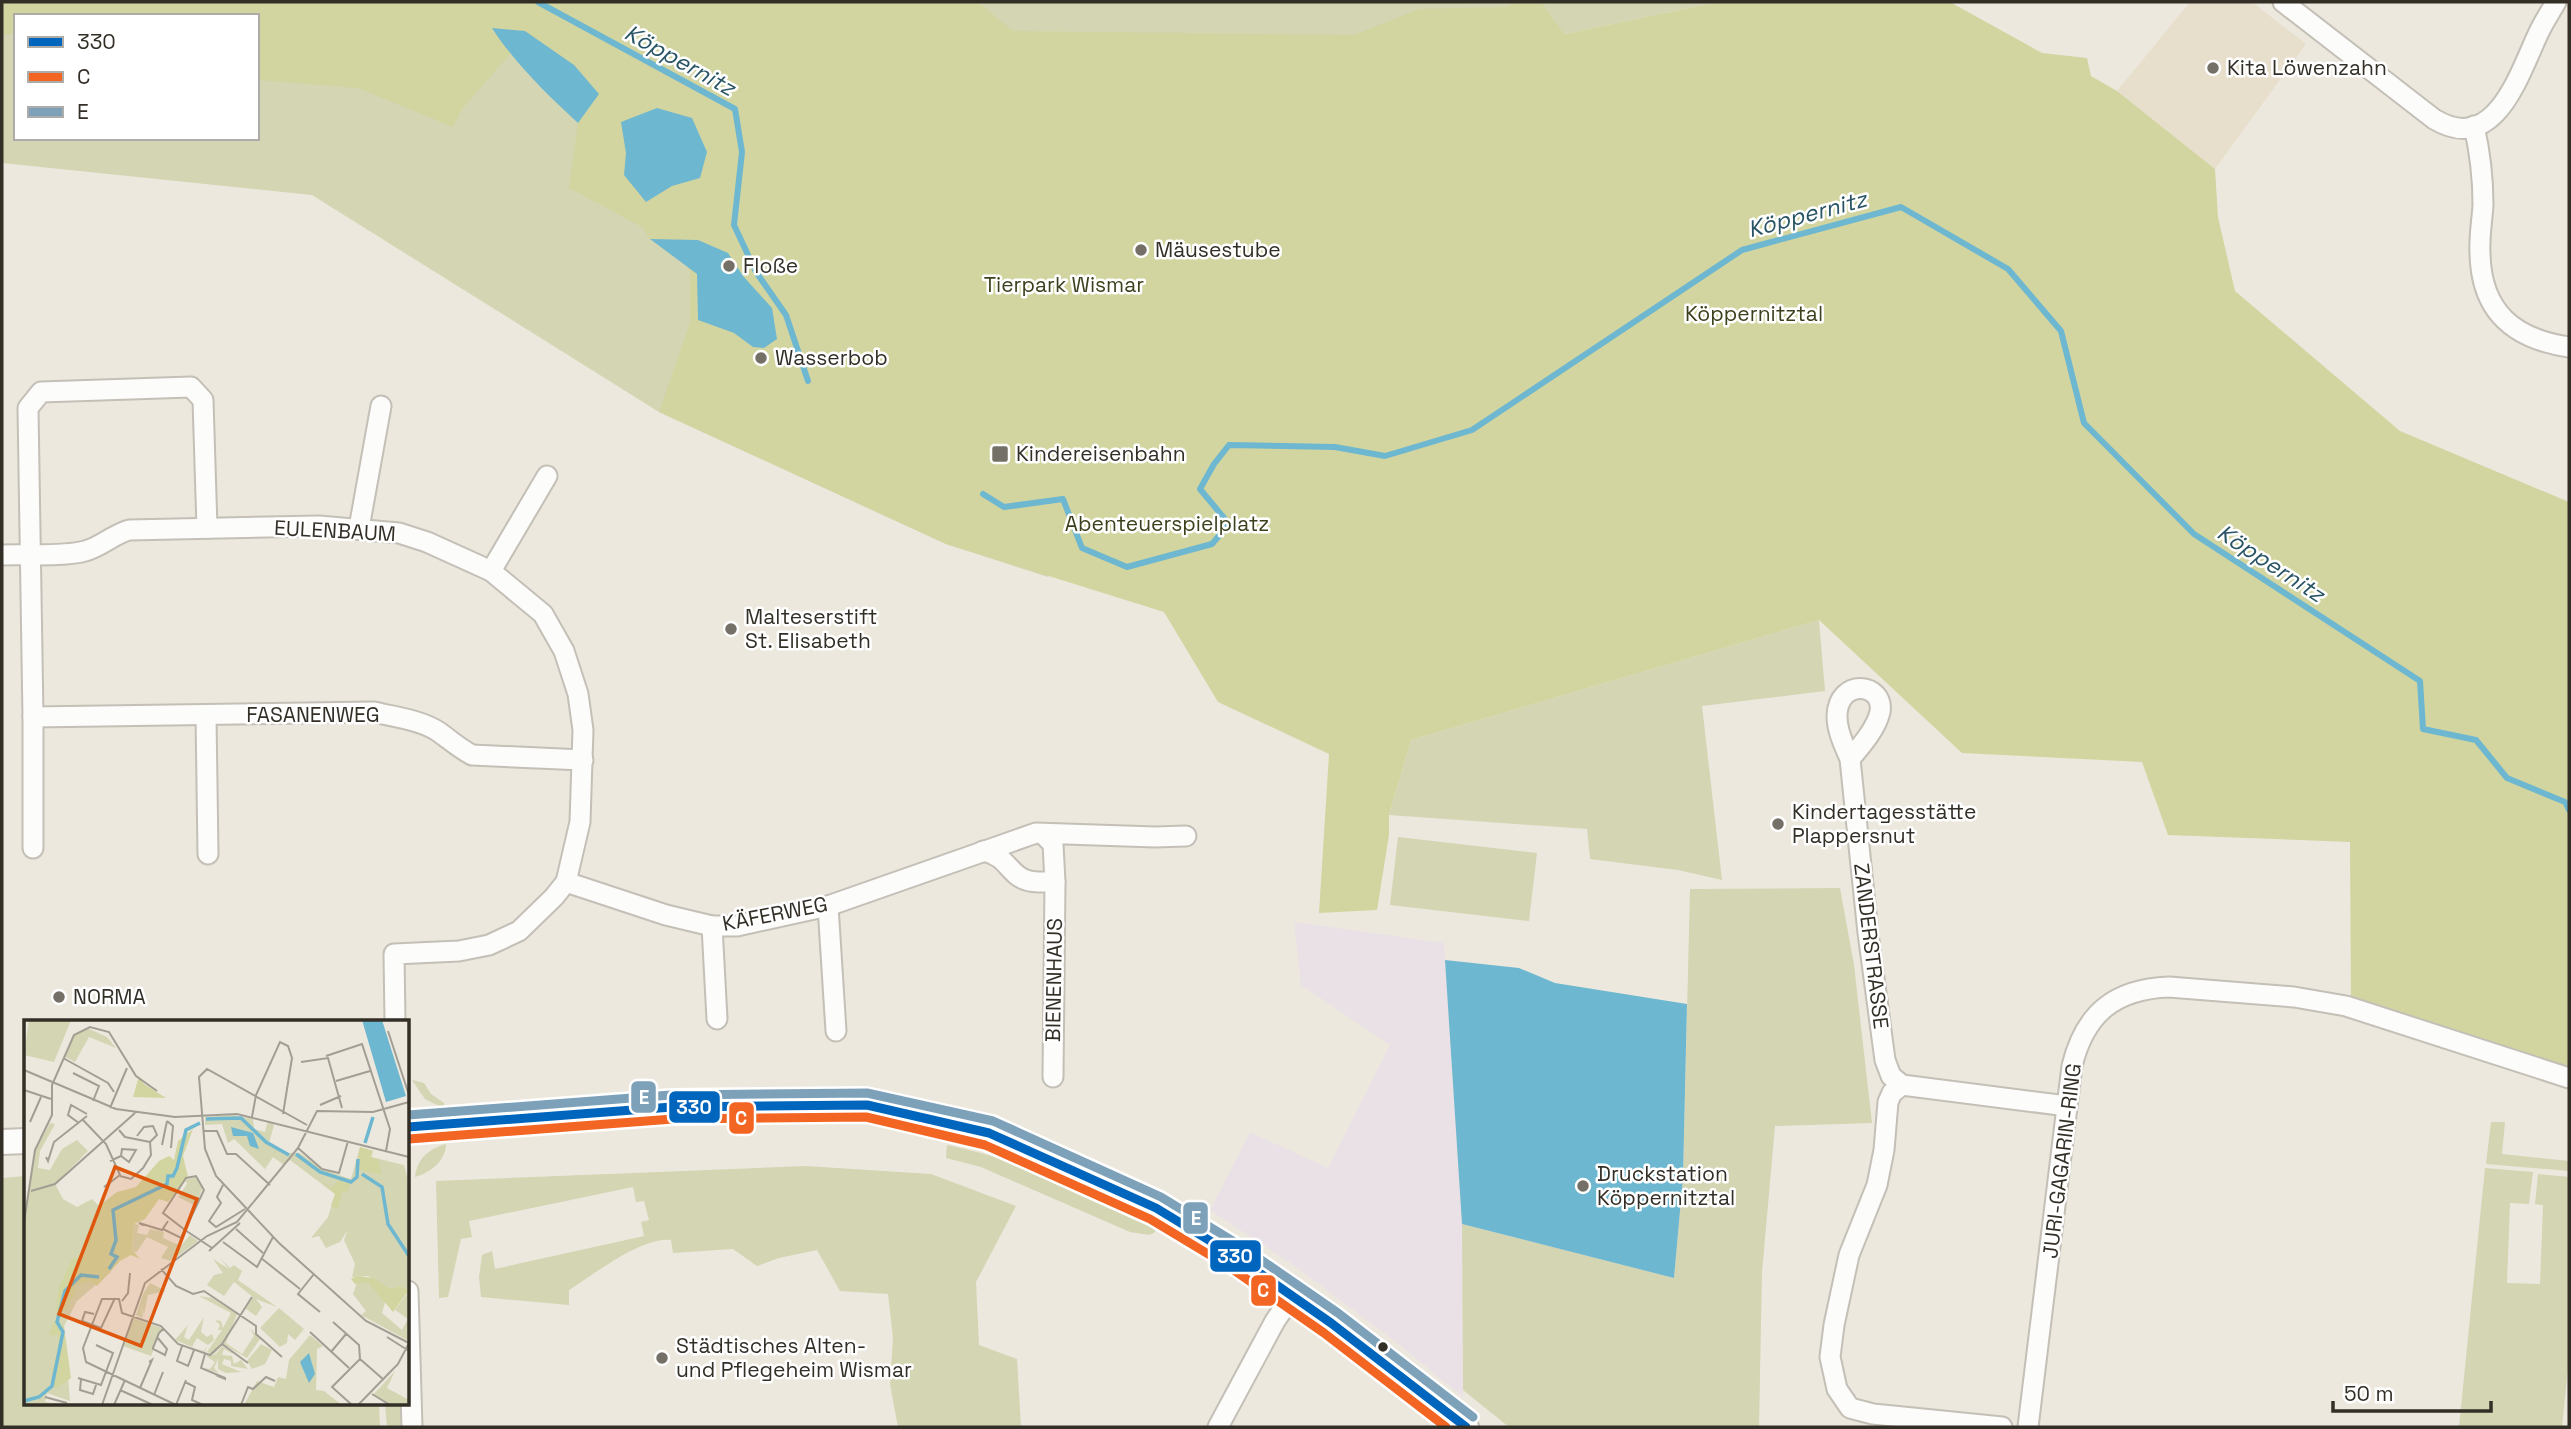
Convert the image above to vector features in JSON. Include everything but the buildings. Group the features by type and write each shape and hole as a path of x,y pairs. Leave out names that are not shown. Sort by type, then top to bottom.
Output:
{"street":[{"path":"2283,2 2434,119 2447,127 2460,128 2474,126 2493,118 2503,106 2556,2"},
{"path":"2474,126 2481,153 2483,204 2480,254 2483,286 2491,305 2520,332 2536,340 2569,347"},
{"path":"33,848 28,408 41,392 191,387 203,400 207,528"},
{"path":"359,528 382,406"},
{"path":"491,571 547,475"},
{"name":"EULENBAUM","path":"2,555 82,552 96,547 113,535 129,530 318,526 359,528 399,533 427,542 491,571 542,614 564,651 578,694 583,760 580,822 566,882 519,931 489,946 458,951 394,954 395,1020"},
{"name":"FASANENWEG","path":"33,717 374,712 405,719 438,731 455,746 472,755 583,760"},
{"path":"206,716 208,854"},
{"name":"ZANDERSTRASSE","path":"1850,759 1868,933 1885,1060 1891,1076 1902,1085"},
{"path":"983,850 1001,857 1027,881 1055,882 1053,844 1043,834"},
{"name":"KÄFERWEG","path":"566,882 666,915 712,926 737,926 828,906 1030,835 1186,836"},
{"name":"BIENENHAUS","path":"1053,1077 1055,882"},
{"path":"828,906 836,1031"},
{"path":"712,926 717,1019"},
{"name":"JURI-GAGARIN-RING","path":"2028,1427 2072,1066 2084,1031 2093,1018 2118,998 2150,987 2169,986 2247,992 2346,1006 2569,1078"},
{"path":"2002,1427 1850,1408 1838,1389 1830,1357 1834,1325 1849,1255 1877,1185 1884,1150 1888,1102 1892,1093 1902,1085 2067,1106"},
{"path":"410,1127 672,1107 867,1105 989,1133 1156,1208 1235,1256 1383,1362 1466,1427"},
{"path":"2,1142 24,1141"},
{"path":"1218,1427 1275,1321 1292,1296"},
{"path":"410,1359 412,1427"}],"shaded area":[{"name":"Kita Löwenzahn","path":"2190,2 2252,2 2306,44 2215,169 2117,91"},
{"path":"1294,922 1444,943 1462,1224 1463,1397 1296,1267 1210,1210 1250,1132 1328,1168 1390,1045 1301,985"}],"green space":[{"name":"Tierpark Wismar","path":"2,2 1718,2 1564,34 1048,577 946,544 659,412 312,195 2,163"},
{"name":"Köppernitztal","path":"2,2 978,2 1013,31 1354,35 1419,9 1507,7 1516,2 1541,2 1564,34 1718,2 1950,2 2042,53 2087,58 2091,76 2117,91 2215,169 2218,217 2235,291 2400,431 2569,502 2569,1072 2351,1002 2350,842 2168,835 2142,762 1962,753 1819,620 1411,740 1389,815 1389,835 1377,910 1319,913 1329,754 1218,702 1164,612 946,544 659,412 690,323 690,271 686,265 650,239 642,227 569,188 578,122 558,105 511,53 462,109 453,127 358,88 259,80 259,14 14,14 14,33 2,35"},
{"path":"1819,620 1825,691 1702,706 1722,880 1678,870 1590,859 1587,829 1389,815 1411,740"},
{"path":"1398,837 1537,853 1529,921 1390,905"},
{"path":"1840,888 1854,965 1872,1123 1775,1126 1762,1272 1759,1427 1509,1427 1463,1390 1462,1224 1674,1278 1683,1178 1690,889"},
{"path":"412,1080 424,1083 431,1094 444,1103 445,1109 425,1099"},
{"path":"2491,1122 2505,1122 2502,1154 2569,1161 2569,1171 2486,1164"},
{"path":"446,1144 440,1161 415,1177 418,1165 425,1155"},
{"path":"947,1145 1026,1167 1124,1205 1151,1220 1156,1225 1155,1232 1150,1235 1130,1232 981,1167 946,1158"},
{"path":"805,1166 931,1174 1016,1206 976,1282 979,1345 1017,1359 1021,1427 898,1427 890,1384 893,1338 888,1294 840,1291 817,1250 757,1266 733,1249 673,1253 671,1240 659,1240 632,1250 569,1290 569,1305 481,1297 479,1277 482,1255 492,1251 495,1269 644,1236 641,1222 649,1220 644,1201 636,1202 633,1187 469,1221 472,1237 461,1239 448,1297 439,1298 436,1181"},
{"path":"2485,1168 2533,1172 2529,1204 2510,1203 2507,1283 2540,1284 2543,1205 2535,1204 2538,1174 2569,1177 2569,1358 2562,1427 2459,1427"},
{"path":"24,1176 24,1404 379,1404 380,1427 2,1427 2,1178"},
{"path":"385,1404 401,1404 402,1427 387,1427"}],"water":[{"path":"492,28 525,31 574,65 599,94 578,123 532,78"},
{"path":"657,108 692,118 707,152 700,178 672,186 646,202 624,175 626,153 621,122"},
{"path":"650,239 698,240 728,253 743,276 772,308 777,339 764,348 753,347 734,333 698,320 697,274"},
{"path":"1445,960 1519,968 1555,983 1687,1004 1683,1178 1674,1278 1462,1224"}],"waterway":[{"name":"Köppernitz","path":"538,2 735,109 742,152 734,225 756,272 786,315 808,381"},
{"name":"Köppernitz","path":"983,494 1004,507 1063,499 1082,548 1127,567 1212,544 1229,524 1200,489 1229,445 1335,447 1385,456 1472,430 1742,250 1901,207 2008,269 2061,331 2084,423 2194,534 2420,681 2423,729 2476,740 2507,778 2565,802 2569,810"}],"transit line":[{"name":"E","path":"410,1115 671,1095 867,1093 993,1121 1161,1197 1241,1246 1338,1313 1473,1417"},
{"name":"330","path":"410,1127 672,1107 867,1105 989,1133 1156,1208 1235,1256 1331,1323 1466,1427"},
{"name":"C","path":"410,1139 673,1119 866,1117 985,1145 1150,1219 1228,1266 1324,1333 1446,1427"}],"place":[{"name":"Kita Löwenzahn","path":"2213,68"},
{"name":"Mäusestube","path":"1141,250"},
{"name":"Floße","path":"729,266"},
{"name":"Wasserbob","path":"761,358"},
{"name":"Kindereisenbahn","path":"1000,454"},
{"name":"Malteserstift St. Elisabeth","path":"731,629"},
{"name":"Kindertagesstätte Plappersnut","path":"1778,824"},
{"name":"NORMA","path":"59,997"},
{"name":"Druckstation Köppernitztal","path":"1583,1186"},
{"name":"Städtisches Alten- und Pflegeheim Wismar","path":"662,1358"}],"park label":[{"name":"Abenteuerspielplatz","path":"1167,524"}]}
